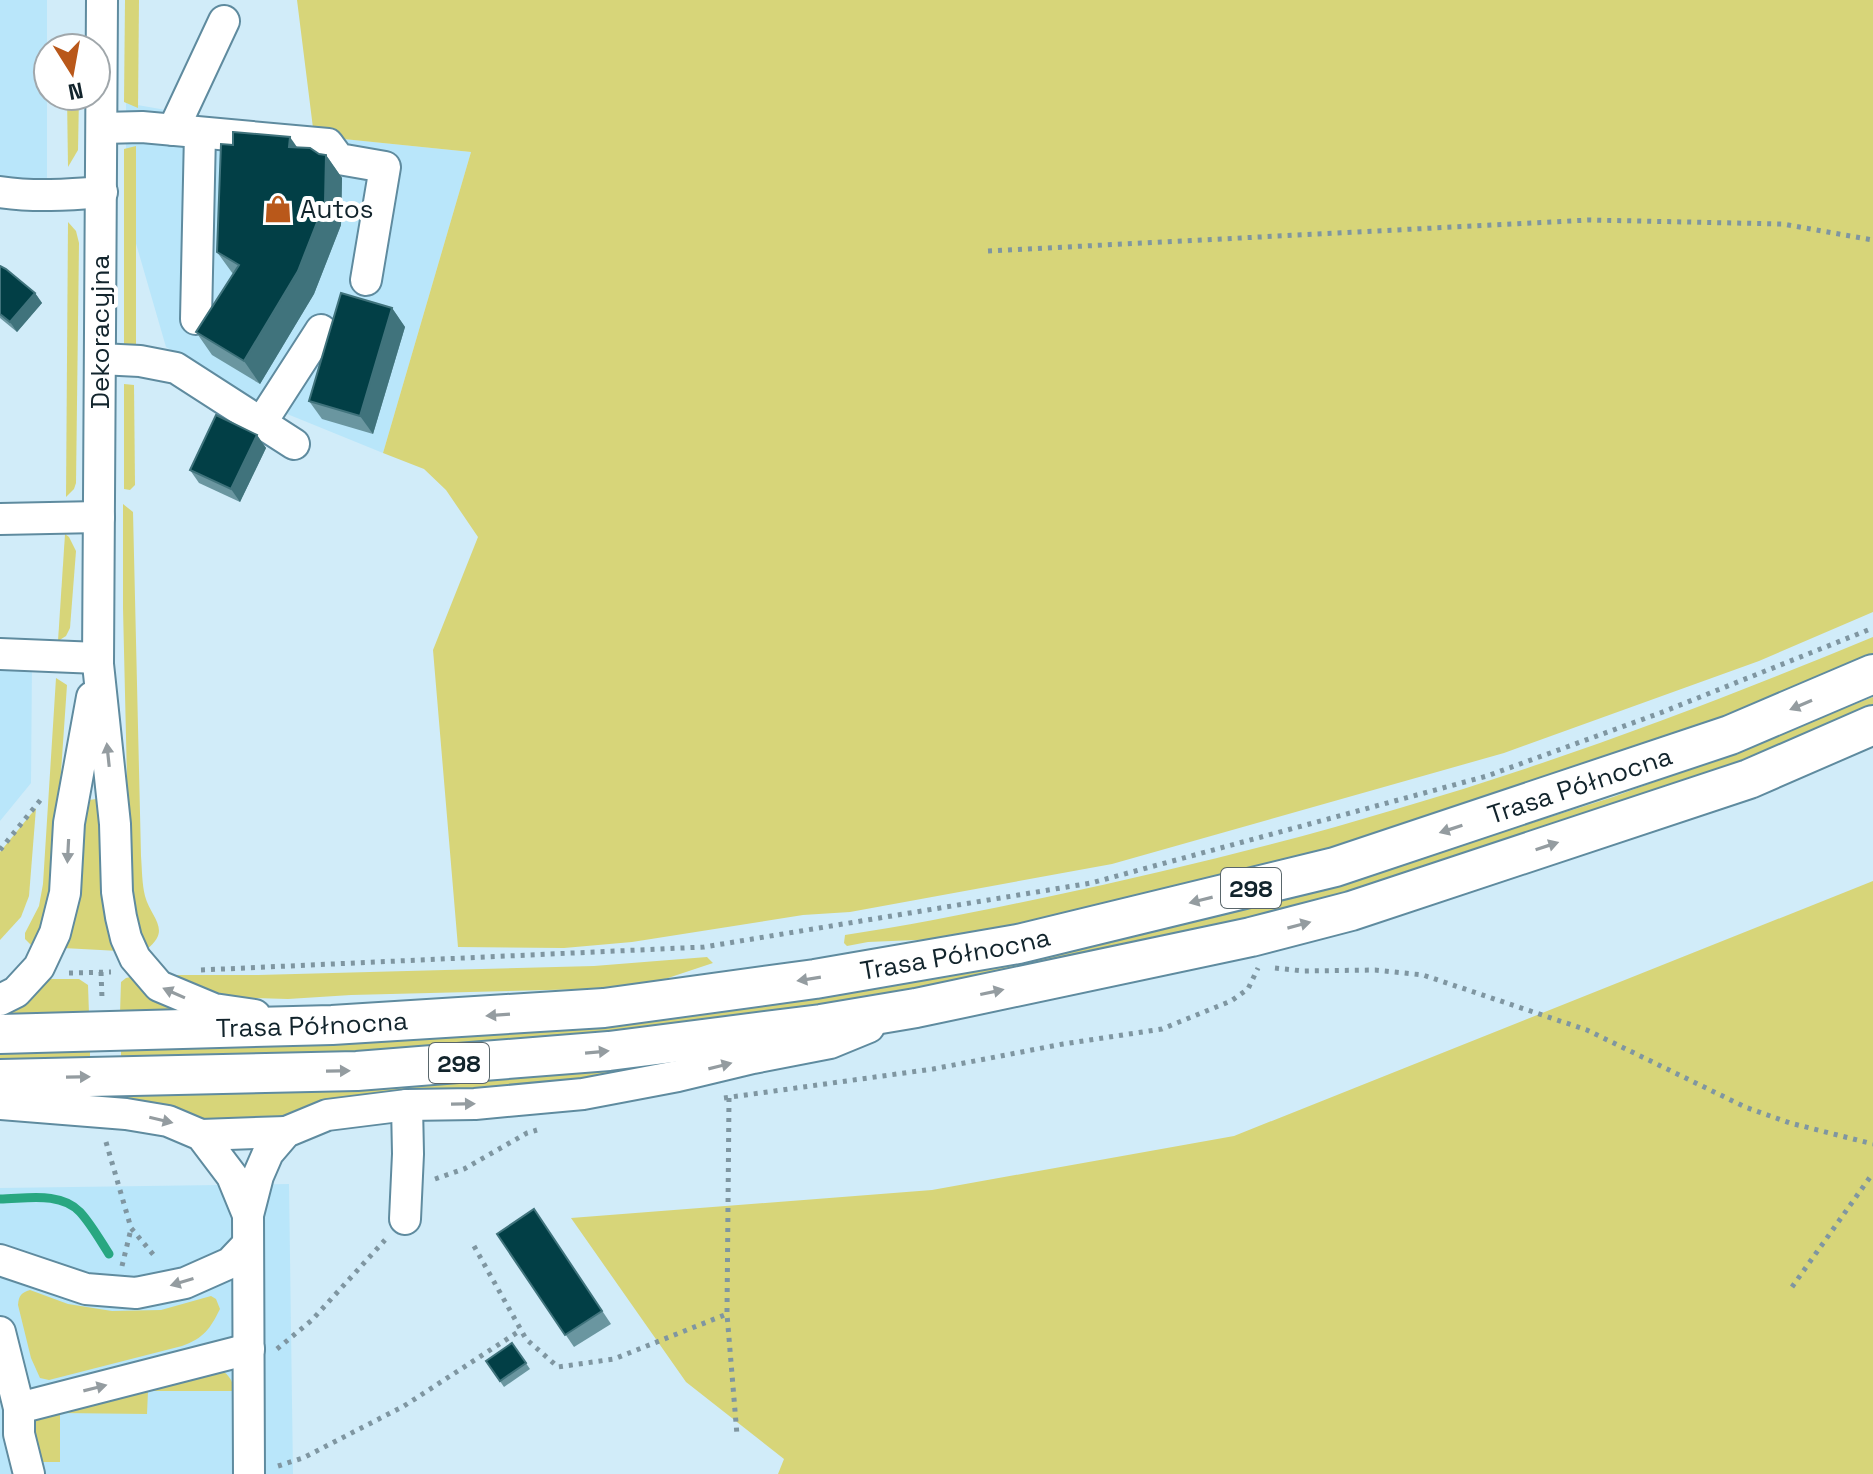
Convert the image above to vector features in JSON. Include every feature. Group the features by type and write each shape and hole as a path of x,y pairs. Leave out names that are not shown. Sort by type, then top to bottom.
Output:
{"main road":[{"name":"Trasa Północna","path":"0,1034 332,1025 604,1008 815,979 1018,944 1335,867 1730,735 1873,674"},
{"name":"Trasa Północna","path":"0,1079 357,1071 609,1051 821,1024 1255,952 1351,911 1749,779 1873,725"}],"street":[{"name":"Dekoracyjna","path":"102,0 98,661 115,824 117,892 126,938 135,958 159,986 214,1009 332,1025"},
{"path":"196,319 186,131 224,21"},
{"path":"102,128 142,127 328,144 339,159 385,167 366,280"},
{"path":"0,192 62,196 102,192"},
{"path":"261,423 321,330"},
{"path":"100,359 140,361 176,368 294,444"},
{"path":"0,519 99,517"},
{"path":"0,654 98,661"},
{"name":"Dekoracyjna","path":"0,1000 16,992 39,967 55,933 65,893 69,823 98,661"},
{"path":"0,1104 126,1114 168,1121 201,1135 286,1132 327,1115 407,1105 475,1104 583,1094 678,1076 830,1043 916,1008"},
{"path":"405,1219 407,1105"},
{"path":"258,1472 249,1360 248,1229 258,1176 268,1153 286,1132"},
{"path":"0,1260 86,1289 136,1293 185,1283 230,1263 248,1229 232,1176 201,1135"},
{"path":"2,1349 19,1408 19,1434 29,1474"},
{"path":"19,1408 249,1360"}],"path":[{"path":"988,251 1589,220 1783,224 1873,240"},
{"path":"190,970 704,947 1091,883 1487,776 1660,713 1873,628"},
{"path":"0,850 42,797"},
{"path":"714,1100 933,1069 1162,1029 1231,1001 1248,989 1255,952 1303,971 1375,970 1423,975 1587,1030 1745,1107 1790,1123 1873,1144"},
{"path":"101,972 102,1001"},
{"path":"61,973 117,972"},
{"path":"729,1098 727,1314 737,1435"},
{"path":"430,1180 464,1169 527,1133 542,1129"},
{"path":"105,1138 131,1228 177,1284"},
{"path":"1792,1287 1873,1173"},
{"path":"249,1360 312,1320 405,1219"},
{"path":"474,1246 526,1339 558,1367 614,1359 727,1314"},
{"path":"258,1472 303,1458 404,1406 521,1330"}],"shaded area":[{"path":"0,0 47,0 47,32 32,32 32,112 47,112 47,210 0,210"},
{"path":"125,0 139,0 138,108 124,102"},
{"path":"297,0 1873,0 1873,612 1759,661 1504,753 1112,864 850,912 803,915 632,942 564,948 458,947 433,650 478,537 446,490 424,469 383,453 471,152 314,136"},
{"path":"126,103 314,136 471,152 383,453 253,400 166,347 126,209"},
{"path":"67,112 79,112 78,150 68,167"},
{"path":"136,146 136,347 124,344 124,149"},
{"path":"68,222 76,231 79,243 76,483 66,497"},
{"path":"124,384 134,385 135,485 130,490 124,489"},
{"path":"123,504 133,512 143,881 145,896 159,930 147,949 130,907"},
{"path":"65,534 76,551 70,628 66,636 58,641"},
{"path":"1873,637 1873,662 1755,709 1375,839 963,938 868,942 847,946 844,943 845,935 972,913 1136,877 1269,845 1400,808 1639,729"},
{"path":"0,650 32,664 31,783 0,821"},
{"path":"56,678 67,685 53,888 48,920 33,947 25,939 25,933 39,906 43,884"},
{"path":"1873,697 1873,710 1811,736 1484,854 1316,902 1179,936 895,994 654,1028 443,1047 121,1059 121,1048 354,1043 611,1022 1409,862 1613,797"},
{"path":"89,800 99,802 119,951 63,948 83,806"},
{"path":"36,808 29,896 21,917 0,940 0,852"},
{"path":"1873,881 1873,1474 778,1474 784,1459 686,1382 571,1218 932,1190 1234,1136"},
{"path":"707,957 713,963 650,984 625,988 288,999 217,997 168,975 594,966"},
{"path":"135,976 172,1008 173,1013 120,1013 121,982"},
{"path":"45,979 79,979 88,985 89,1014 8,1015"},
{"path":"90,1048 90,1060 0,1061 0,1050"},
{"path":"698,1057 644,1073 302,1110 263,1123 209,1124 121,1105 121,1092"},
{"path":"289,1184 293,1474 0,1474 0,1188"},
{"path":"30,1290 68,1304 112,1311 161,1310 211,1296 216,1299 220,1309 206,1332 190,1343 49,1380 40,1378 31,1358 18,1305 21,1295"},
{"path":"217,1368 229,1377 235,1391 148,1391 147,1414 60,1413 60,1462 36,1462 29,1436 33,1419"}],"building":[{"path":"233,132 290,137 289,147 310,148 326,155 325,202 298,271 244,361 196,332 239,265 217,252 221,144 233,145"},
{"path":"0,266 35,293 10,322 0,314"},
{"path":"341,293 392,308 360,416 309,401"},
{"path":"216,415 257,435 231,489 190,470"},
{"path":"534,1209 602,1311 565,1335 497,1234"},
{"path":"512,1343 526,1363 500,1381 486,1361"}],"waterway":[{"path":"0,1199 42,1198 72,1205 88,1222 109,1254"}],"place":[{"name":"Autos","path":"278,209"}]}
